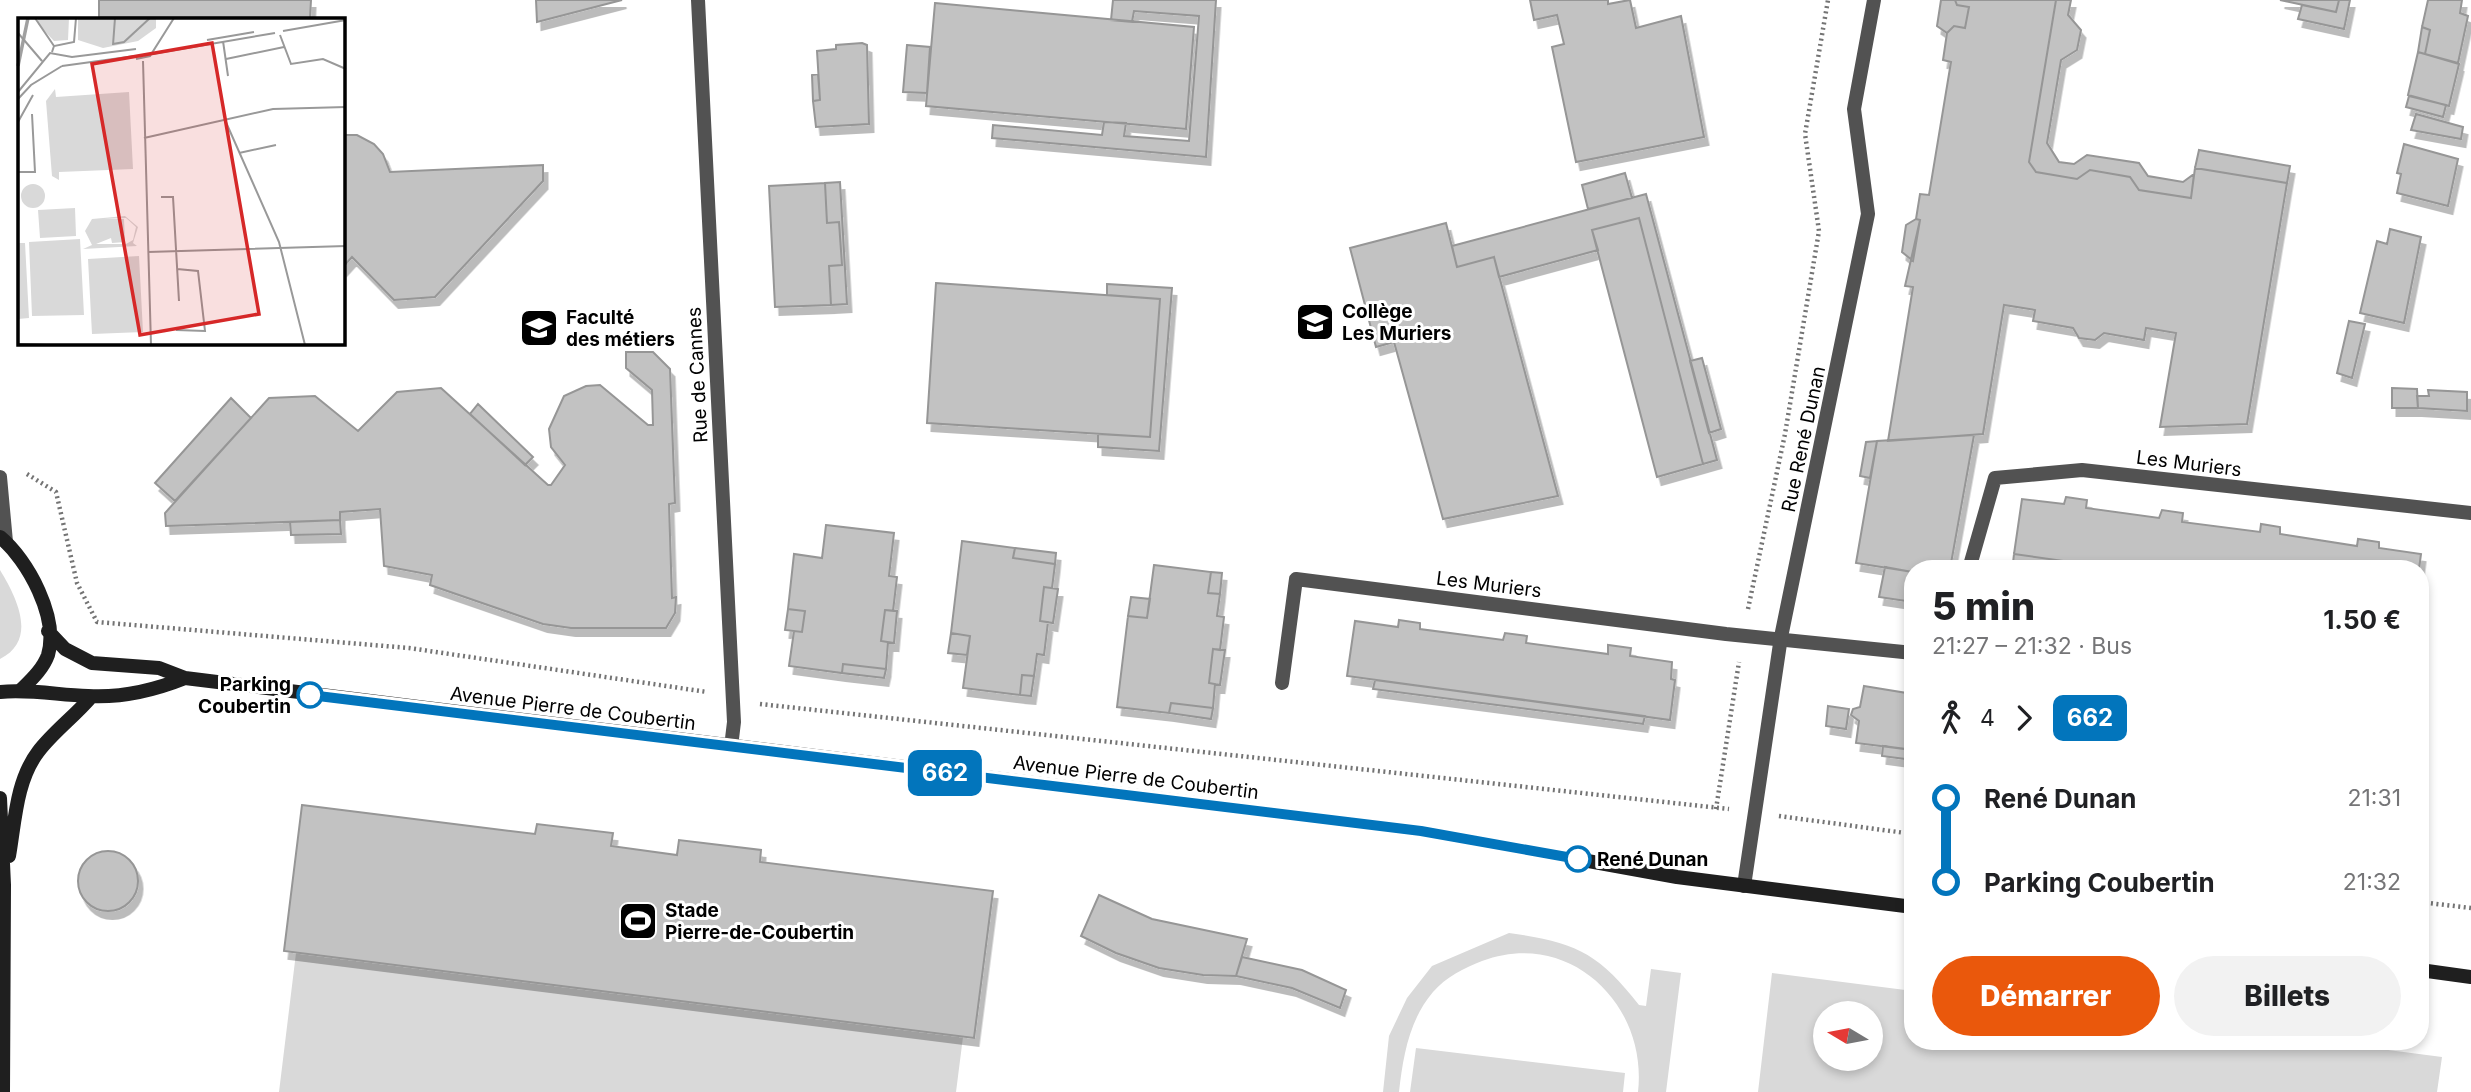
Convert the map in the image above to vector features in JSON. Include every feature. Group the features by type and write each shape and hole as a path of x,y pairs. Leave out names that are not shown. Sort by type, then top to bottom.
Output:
{"main road":[{"path":"3,539 35,581 48,631 48,655 35,676 21,690"},
{"name":"Avenue Pierre de Coubertin","path":"48,631 65,649 92,663 159,667 185,678 1421,831 1744,886 1904,906"},
{"name":"Avenue Pierre de Coubertin","path":"0,692 21,690 91,696 156,690 185,678"},
{"path":"4,886 22,785 38,752 74,719 91,696"},
{"path":"0,798 4,886 3,1092"},
{"path":"2429,971 2471,977"}],"street":[{"name":"Rue de Cannes","path":"698,0 734,722 732,747"},
{"name":"Rue René Dunan","path":"1744,886 1782,637 1868,214 1854,109 1874,0"},
{"name":"Les Muriers","path":"1972,560 1995,478 2082,470 2471,513"},
{"path":"0,477 3,539"},
{"name":"Les Muriers","path":"1282,682 1296,579 1904,652"}],"path":[{"path":"1716,809 1743,634 1785,435 1819,230 1805,134 1828,0"},
{"path":"24,472 57,492 77,583 97,622 409,648 706,691"},
{"path":"762,704 1735,809"},
{"path":"1770,815 1904,833"},
{"path":"2429,903 2471,908"}],"shaded area":[{"path":"0,570 13,593 21,618 21,630 12,651 0,659"},
{"name":"Stade Pierre-de-Coubertin","path":"302,805 535,834 537,824 613,833 611,846 676,855 679,840 761,850 760,862 993,891 974,1038 963,1037 956,1092 279,1092 296,953 284,951"},
{"path":"1509,933 1551,941 1583,953 1611,973 1639,1005 1646,1006 1651,969 1681,973 1666,1092 1638,1092 1638,1060 1630,1030 1616,1003 1596,981 1572,965 1544,955 1514,954 1482,961 1469,967 1449,977 1433,992 1413,1027 1405,1052 1399,1092 1383,1092 1389,1036 1407,998 1432,966"},
{"path":"1772,973 1904,990 1904,1050 2388,1050 2442,1057 2437,1092 1758,1092"},
{"path":"1416,1048 1625,1073 1623,1092 1410,1092"}],"building":[{"path":"99,0 311,0 310,18 99,17"},
{"path":"536,0 622,0 537,22"},
{"path":"1113,0 1216,0 1206,157 992,138 993,125 1102,135 1104,122 1126,123 1124,136 1189,141 1199,16 1134,11 1132,22 1111,20"},
{"path":"1530,0 1608,0 1608,4 1630,0 1636,28 1681,16 1704,137 1576,162 1552,47 1564,44 1557,15 1534,20"},
{"path":"1941,0 1955,0 1957,5 1969,7 1965,28 1954,26 1947,33 1937,26"},
{"path":"1955,0 2056,0 2029,162 2036,172 2077,179 2090,170 2130,177 2139,190 2191,198 2195,168 2287,183 2247,424 2160,427 2176,333 2146,328 2144,340 2104,333 2095,340 2079,338 2073,328 2033,321 2035,310 2004,305 1983,434 1888,441 1913,287 1905,286 1920,220 1916,219 1920,194 1929,195 1951,62 1943,60 1947,33 1954,26 1965,28 1969,7 1957,5"},
{"path":"2056,0 2071,0 2068,15 2081,30 2077,50 2061,60 2047,143 2059,162 2074,164 2087,155 2139,163 2148,176 2183,182 2194,174 2191,198 2139,190 2130,177 2090,170 2077,179 2036,172 2029,162"},
{"path":"2280,0 2339,0 2336,12"},
{"path":"2339,0 2350,0 2344,29 2298,19 2302,5 2336,12"},
{"path":"2428,0 2462,0 2460,13 2468,16 2458,63 2425,54 2430,30 2422,27"},
{"path":"935,3 1194,27 1186,129 926,106"},
{"path":"2422,27 2430,30 2425,54 2418,52"},
{"path":"836,45 867,45 869,124 816,127 813,101 820,100 817,51 836,49"},
{"path":"907,45 930,47 927,93 903,92"},
{"path":"2418,52 2459,64 2449,106 2408,95"},
{"path":"818,74 820,100 813,101 812,75"},
{"path":"2409,96 2446,105 2443,117 2406,107"},
{"path":"2416,114 2463,127 2461,139 2411,130"},
{"path":"345,135 357,135 374,144 383,154 390,172 543,165 543,181 435,297 394,300 352,257 345,265"},
{"path":"2404,144 2458,159 2448,206 2397,193 2401,174 2397,173"},
{"path":"2199,150 2290,166 2287,183 2195,168"},
{"path":"1625,173 1632,198 1588,209 1582,185"},
{"path":"840,182 847,304 831,305 829,266 842,265 839,222 827,223 825,183"},
{"path":"825,183 827,223 839,222 842,265 829,266 831,305 775,307 769,186"},
{"path":"1646,194 1717,460 1703,464 1639,218 1592,230 1598,250 1499,277 1494,257 1457,267 1452,246"},
{"path":"1639,218 1703,464 1657,477 1592,230"},
{"path":"1916,219 1920,220 1913,261 1902,252 1906,225"},
{"path":"1446,223 1457,267 1494,257 1558,496 1443,519 1394,342 1376,347 1350,248"},
{"path":"2390,229 2421,237 2404,323 2360,313 2377,241 2387,244"},
{"path":"936,283 1160,299 1150,437 927,423"},
{"path":"1107,284 1172,288 1159,451 1098,447 1098,434 1150,437 1160,299 1107,295"},
{"path":"2349,321 2365,324 2352,378 2337,373"},
{"path":"626,352 653,352 670,369 675,503 669,504 672,598 676,597 675,613 666,628 571,628 543,624 430,585 432,575 384,566 380,509 340,512 340,520 166,526 165,513 269,398 315,396 358,431 397,392 441,388 551,485 565,465 551,447 549,429 564,396 586,386 600,385 648,425 653,425 652,390 626,368"},
{"path":"1702,358 1721,429 1709,433 1690,361"},
{"path":"2392,388 2417,389 2418,408 2392,408"},
{"path":"2428,390 2467,392 2467,411 2418,408 2417,396 2429,396"},
{"path":"231,398 251,418 175,501 155,483"},
{"path":"478,404 533,457 525,465 470,414"},
{"path":"1974,435 1952,560 1904,560 1904,571 1856,563 1877,441"},
{"path":"1877,441 1870,478 1860,476 1866,442"},
{"path":"2066,497 2087,500 2086,508 2159,518 2162,510 2183,513 2182,522 2260,532 2261,524 2280,527 2280,534 2357,546 2358,539 2379,542 2379,548 2421,554 2420,560 2056,560 2014,554 2022,499 2064,504"},
{"path":"340,520 341,534 291,535 290,522"},
{"path":"826,525 894,533 889,576 897,577 893,611 885,610 881,641 888,642 886,669 843,664 842,673 789,666 794,631 802,632 805,611 788,609 794,554 822,558"},
{"path":"962,541 1015,548 1013,558 1055,564 1052,588 1044,587 1040,621 1048,622 1044,655 1037,654 1034,676 1022,675 1020,695 963,688 970,636 951,633"},
{"path":"1015,548 1056,553 1055,564 1013,558"},
{"path":"2014,554 2056,560 2013,560"},
{"path":"1154,565 1211,572 1208,593 1220,594 1217,616 1224,617 1220,650 1213,649 1209,683 1215,684 1213,708 1171,703 1169,713 1117,707 1128,616 1147,618"},
{"path":"1885,567 1904,570 1904,601 1879,597"},
{"path":"1211,572 1222,573 1220,594 1208,593"},
{"path":"1044,587 1058,589 1053,623 1040,621"},
{"path":"1131,597 1150,599 1147,618 1128,616"},
{"path":"788,609 805,611 802,632 785,630"},
{"path":"885,610 897,611 894,643 881,641"},
{"path":"1399,620 1420,623 1420,629 1503,640 1505,633 1527,636 1526,643 1608,654 1608,645 1631,648 1630,656 1672,662 1671,679 1675,680 1670,720 1347,676 1355,621 1398,627"},
{"path":"951,633 970,636 967,655 948,653"},
{"path":"1213,649 1225,650 1220,685 1209,683"},
{"path":"843,664 886,669 884,678 842,673"},
{"path":"1022,675 1034,676 1031,696 1020,695"},
{"path":"1375,680 1645,716 1643,724 1373,689"},
{"path":"1864,686 1904,693 1904,749 1856,743 1859,721 1851,715 1853,709 1860,707"},
{"path":"1171,703 1213,708 1211,719 1169,713"},
{"path":"1828,706 1849,709 1846,729 1826,726"},
{"path":"1883,746 1904,749 1904,759 1882,756"},
{"name":"Stade Pierre-de-Coubertin","path":"302,805 535,834 537,824 613,833 611,846 677,855 679,840 761,850 760,862 993,891 974,1038 284,951"},
{"path":"102,851 114,851 133,864 138,881 136,893 125,906 114,911 102,911 83,898 78,887 78,875 91,856"},
{"path":"1099,895 1152,919 1247,939 1236,976 1203,975 1159,968 1116,953 1081,936"},
{"path":"1242,957 1302,970 1346,990 1340,1008 1292,988 1236,976"}],"bus line":[{"name":"662","path":"310,695 1421,831 1578,859"}],"place":[{"name":"Collège Les Muriers","path":"1315,322"},
{"name":"Faculté des métiers","path":"539,328"},
{"name":"Parking Coubertin","path":"310,695"},
{"name":"René Dunan","path":"1578,859"},
{"name":"Stade Pierre-de-Coubertin","path":"638,921"}]}
